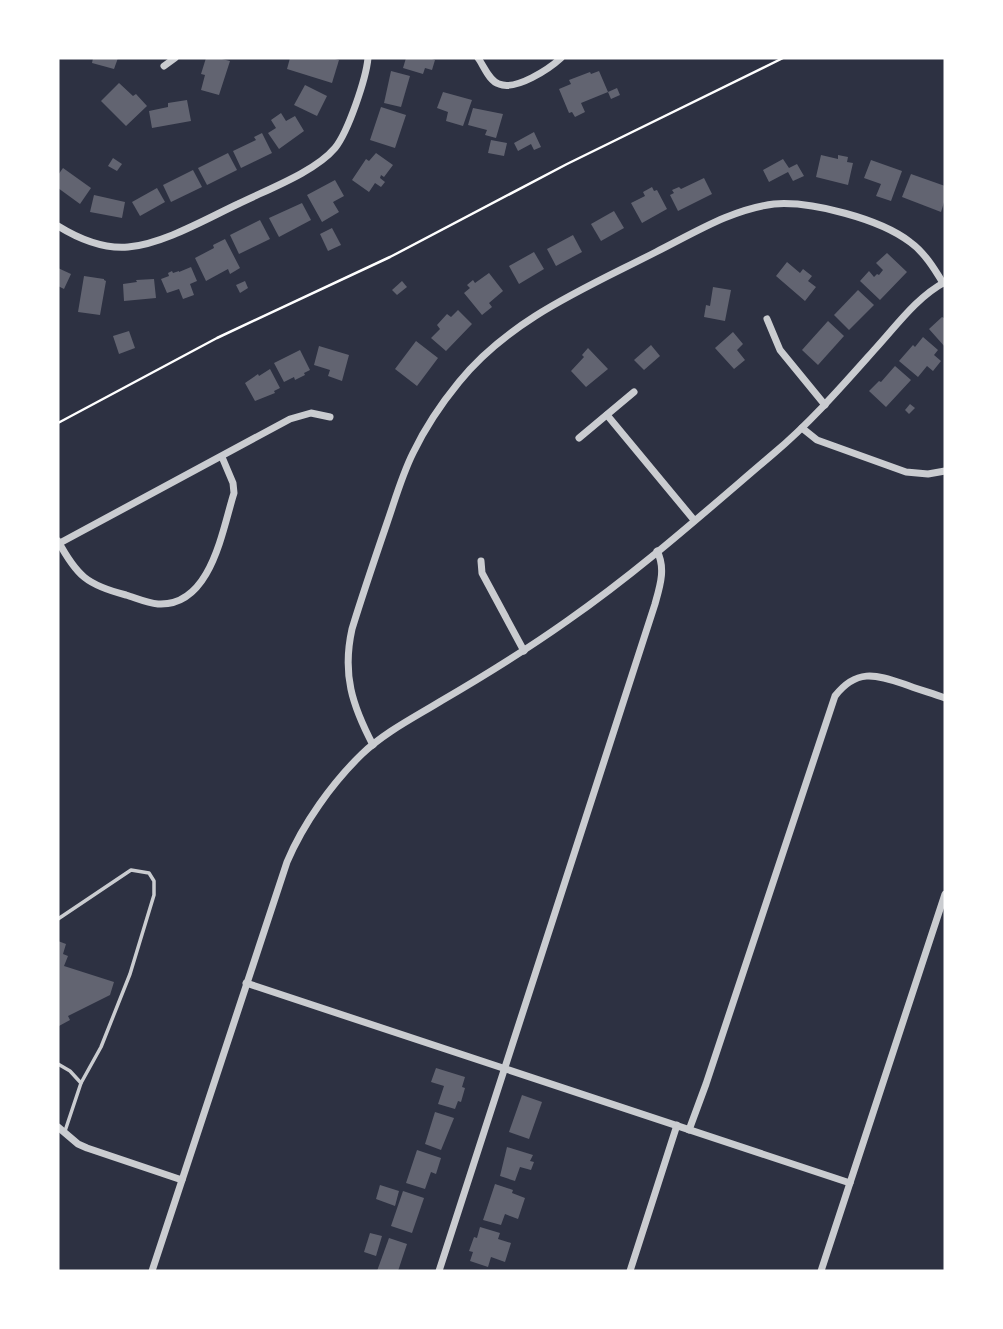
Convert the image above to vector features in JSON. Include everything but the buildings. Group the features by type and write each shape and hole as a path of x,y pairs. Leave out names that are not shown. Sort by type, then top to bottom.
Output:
{"street":[{"path":"164,65 175,58"},
{"path":"58,226 76,237 98,244 119,248 145,245 303,172 329,155 342,139 368,58"},
{"path":"478,58 493,80 503,85 530,78 561,58"},
{"path":"152,1271 292,850 321,803 363,753 373,746 391,732 568,621 620,582 802,428 915,305 944,283 919,250 892,230 843,213 799,204 774,204 754,208 716,222 551,305 513,330 484,355 460,381 426,429 405,469 352,629 348,645 350,690 360,720 373,746"},
{"path":"767,319 779,350 825,405"},
{"path":"579,438 634,393"},
{"path":"222,457 230,472 234,493 205,576 194,591 177,601 157,604 89,582 73,566 58,542 290,419 311,413 330,417"},
{"path":"607,415 694,520"},
{"path":"802,428 817,440 905,472 928,474 945,471"},
{"path":"439,1271 655,604 662,576 662,562 657,551"},
{"path":"481,561 482,573 524,651"},
{"path":"689,1130 835,696 850,681 869,675 945,698"},
{"path":"821,1271 945,894"},
{"path":"246,983 850,1183"},
{"path":"630,1271 677,1125"},
{"path":"61,1130 87,1149 182,1180"}],"lane":[{"path":"58,919 131,870 149,873 154,880 154,895 130,974 102,1047 81,1083 61,1130"},
{"path":"58,1064 70,1071 81,1083"}],"path":[{"path":"58,423 218,338 390,257 567,164 783,58"}]}
